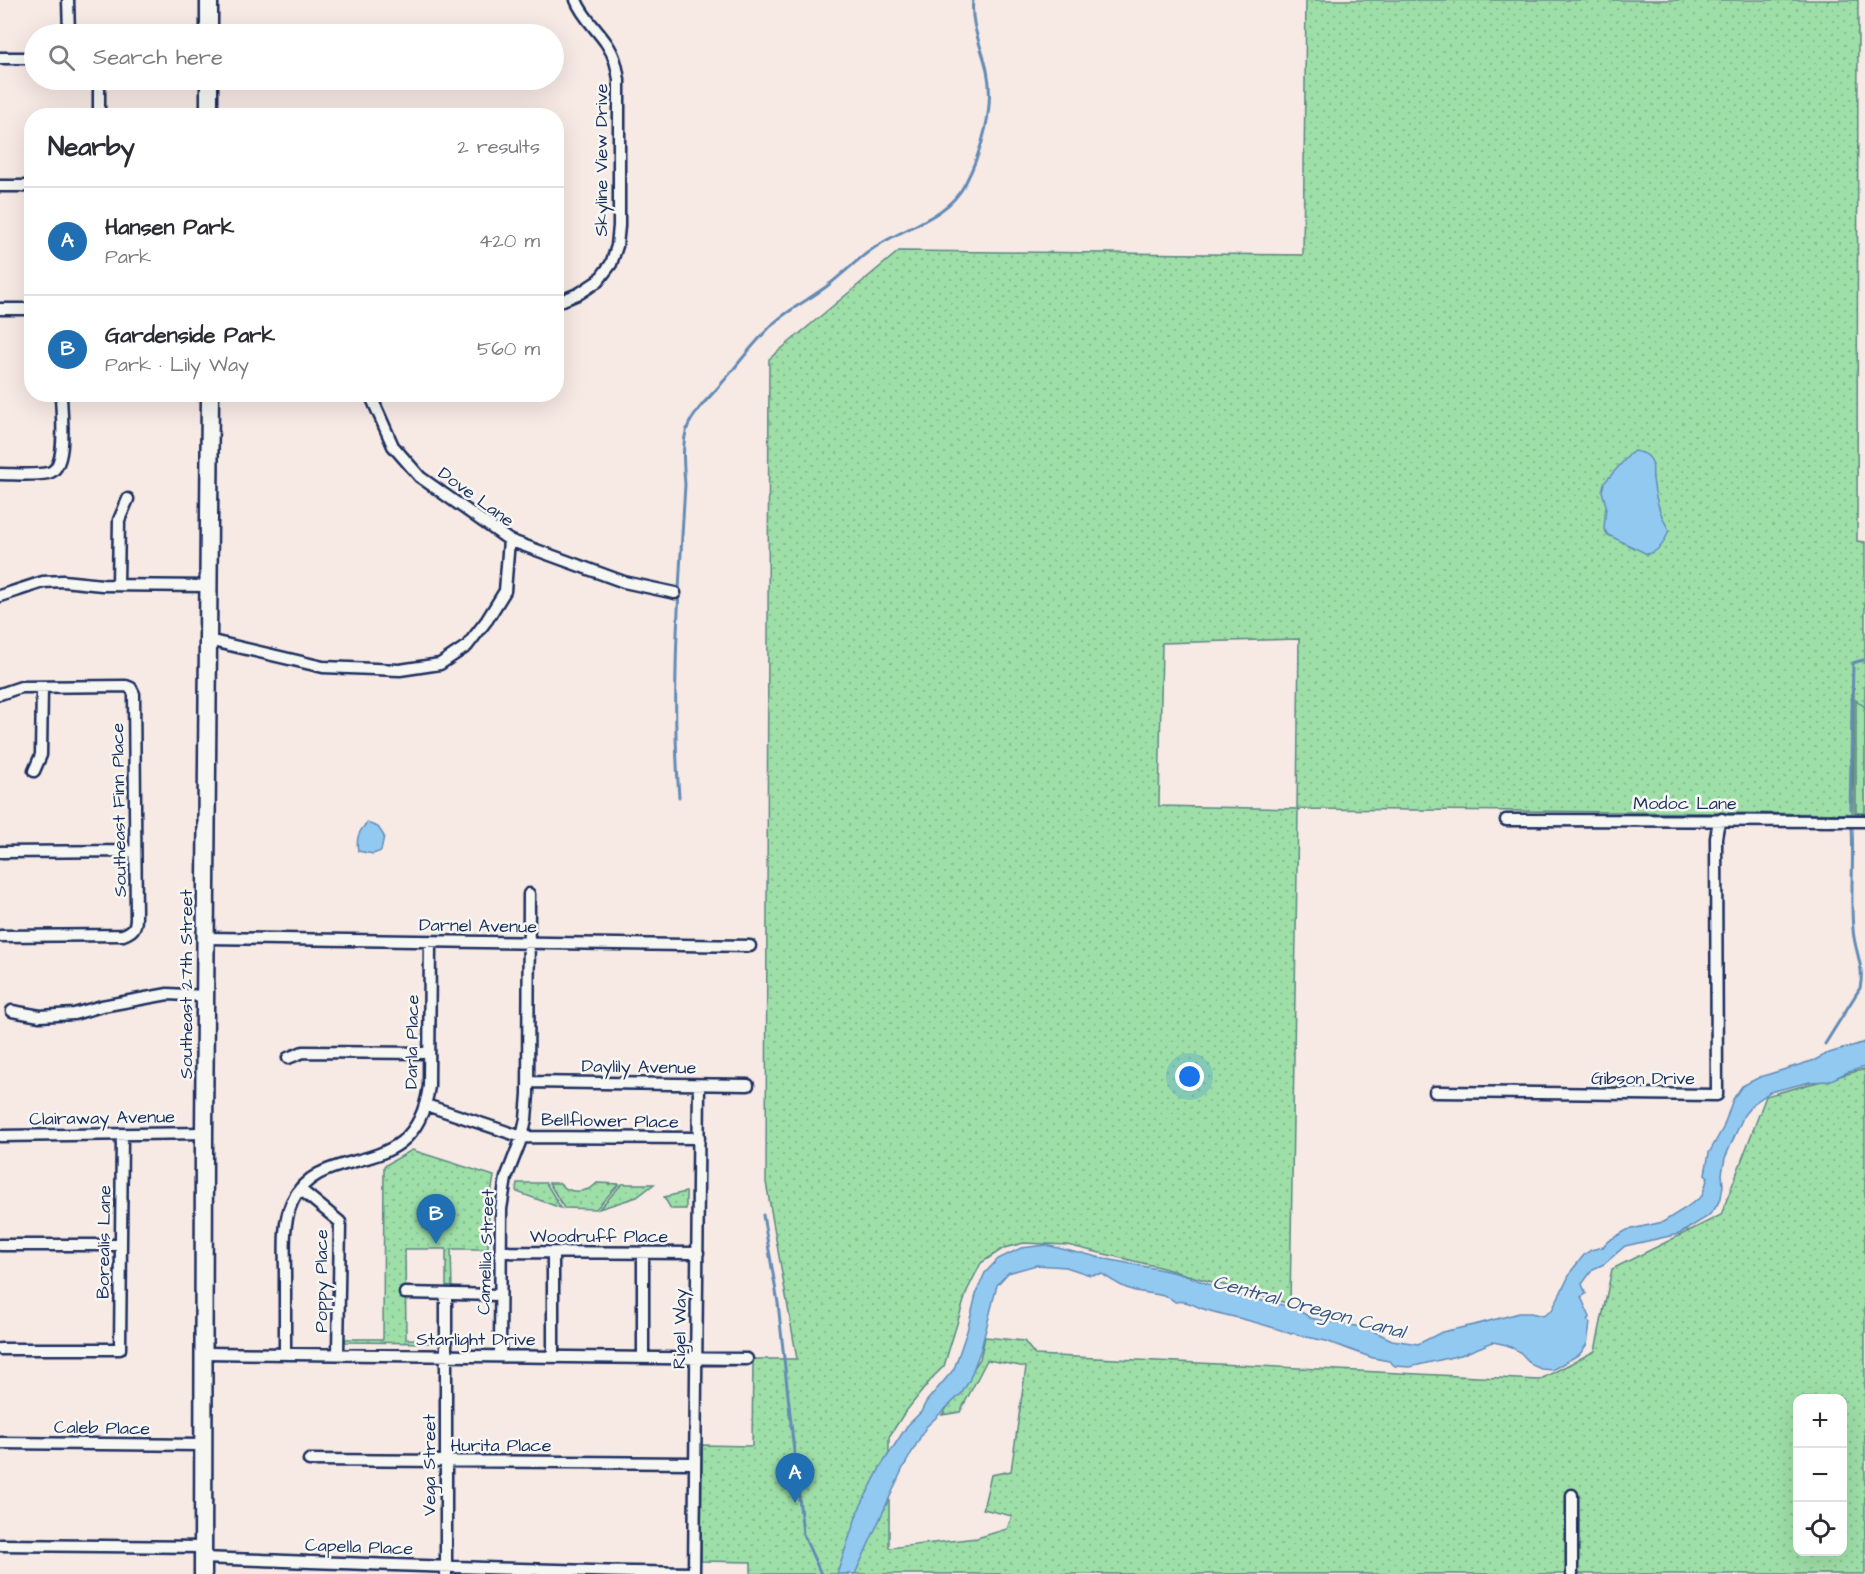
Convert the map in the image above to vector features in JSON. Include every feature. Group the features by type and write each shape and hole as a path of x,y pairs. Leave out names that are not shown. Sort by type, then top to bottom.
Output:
{"main road":[{"path":"209,0 209,24"},
{"path":"209,90 209,108"},
{"name":"Southeast 27th Street","path":"204,1560 204,1133 210,402"}],"street":[{"path":"69,0 69,24"},
{"name":"Skyline View Drive","path":"564,300 580,293 598,281 611,264 619,226 619,80 615,60 606,42 581,13 576,0"},
{"path":"0,58 24,58"},
{"path":"99,90 99,108"},
{"path":"0,186 24,186"},
{"path":"0,309 24,309"},
{"path":"0,474 49,473 58,468 62,456 61,402"},
{"name":"Dove Lane","path":"374,402 393,446 420,477 509,540 624,582 675,593"},
{"path":"118,585 119,520 128,499"},
{"path":"208,640 323,667 400,670 440,664 467,646 505,591 509,540"},
{"path":"0,597 43,582 208,586"},
{"name":"Southeast Finn Place","path":"0,936 123,935 132,931 136,924 134,694 131,688 126,686 42,687"},
{"path":"0,694 21,687 42,687 41,755 34,771"},
{"name":"Gibson Drive","path":"1435,1092 1717,1095 1716,838 1722,819"},
{"name":"Modoc Lane","path":"1506,820 1865,820"},
{"path":"0,852 135,851"},
{"name":"Camellia Street","path":"500,1355 503,1191 526,1119 529,894"},
{"name":"Darnel Avenue","path":"206,939 750,946"},
{"name":"Darla Place","path":"300,1189 319,1174 393,1149 412,1132 426,1105 429,1086 430,942"},
{"path":"12,1011 40,1016 74,1014 102,1006 168,994 205,996"},
{"path":"288,1058 303,1052 429,1053"},
{"name":"Daylily Avenue","path":"528,1082 748,1085"},
{"name":"Rigel Way","path":"694,1574 699,1085"},
{"name":"Bellflower Place","path":"426,1105 522,1137 699,1138"},
{"name":"Clairaway Avenue","path":"0,1136 204,1133"},
{"name":"Borealis Lane","path":"0,1349 120,1349 122,1134"},
{"path":"285,1353 285,1227 293,1201 300,1189"},
{"name":"Poppy Place","path":"300,1189 340,1222 338,1354"},
{"path":"0,1245 120,1245"},
{"name":"Woodruff Place","path":"501,1252 698,1253"},
{"path":"552,1252 553,1356"},
{"path":"643,1253 643,1358"},
{"path":"405,1293 500,1295"},
{"name":"Vega Street","path":"446,1571 447,1294"},
{"name":"Starlight Drive","path":"204,1353 747,1359"},
{"name":"Caleb Place","path":"0,1443 203,1445"},
{"name":"Hurita Place","path":"309,1460 694,1463"},
{"path":"1572,1495 1572,1574"},
{"name":"Capella Place","path":"0,1545 204,1560 352,1562 446,1571 694,1574"},
{"path":"278,1561 278,1574"}],"green space":[{"path":"1306,0 1858,0 1857,541 1865,542 1865,815 1854,815 1854,688 1852,814 1298,809 1290,1304 1159,1267 1067,1245 1024,1243 1004,1248 981,1263 967,1291 944,1366 903,1415 889,1437 889,1548 977,1538 1007,1529 1012,1516 983,1509 991,1475 1011,1471 1026,1367 987,1360 960,1412 942,1415 980,1359 985,1337 1024,1341 1035,1355 1539,1380 1595,1351 1612,1269 1721,1215 1766,1096 1865,1069 1865,1574 751,1574 751,1562 701,1561 702,1445 752,1446 753,1359 797,1359 766,1182 769,359 899,251 1303,255","holes":["1299,639 1297,809 1159,806 1162,643"]},
{"path":"1856,700 1865,707 1865,813 1856,813"},
{"path":"412,1150 494,1176 489,1206 488,1249 451,1249 452,1290 446,1290 446,1249 405,1249 406,1339 437,1340 437,1343 345,1342 345,1339 383,1339 384,1166"},
{"path":"517,1183 546,1183 561,1208 517,1192"},
{"path":"549,1183 560,1183 573,1191 589,1189 597,1183 619,1184 596,1209 564,1208"},
{"path":"622,1184 654,1184 637,1197 599,1209"},
{"path":"686,1192 686,1209 671,1209 664,1197"}],"water":[{"path":"1634,451 1646,455 1652,462 1657,499 1669,530 1659,548 1647,554 1608,535 1604,529 1606,505 1602,491 1604,483"},
{"path":"367,823 378,827 384,836 381,851 373,854 358,851 358,836"},
{"path":"1865,1042 1865,1067 1829,1081 1810,1082 1770,1092 1753,1104 1744,1115 1725,1158 1721,1198 1707,1217 1679,1234 1625,1246 1604,1264 1593,1269 1582,1284 1586,1294 1581,1297 1590,1317 1587,1320 1590,1323 1587,1344 1580,1354 1552,1370 1532,1365 1520,1352 1507,1345 1493,1342 1461,1355 1410,1367 1395,1366 1389,1361 1373,1358 1326,1341 1291,1334 1205,1310 1188,1303 1175,1302 1161,1295 1132,1290 1102,1274 1090,1275 1066,1267 1036,1265 1008,1273 997,1285 981,1349 969,1381 962,1393 926,1427 902,1470 855,1574 837,1574 858,1511 881,1466 907,1426 921,1412 926,1402 954,1369 977,1291 985,1273 998,1259 1021,1248 1046,1245 1176,1273 1241,1296 1295,1309 1310,1318 1367,1328 1392,1340 1418,1344 1442,1332 1519,1313 1543,1316 1552,1310 1572,1270 1584,1255 1591,1250 1603,1247 1608,1241 1627,1230 1663,1222 1702,1196 1708,1177 1705,1174 1709,1153 1723,1128 1733,1099 1742,1086 1760,1077"}],"waterway":[{"path":"679,797 676,680 685,485 684,447 688,426 699,409 775,322 824,288 871,250 937,213 957,196 977,158 988,114 989,84 973,18 973,0"},
{"path":"1850,809 1853,663 1863,660"},
{"path":"1825,1044 1860,988 1861,980 1852,916 1852,827"},
{"path":"763,1215 778,1303 803,1534 821,1574"}],"place":[{"name":"Gardenside Park","path":"436,1244"},
{"name":"Hansen Park","path":"795,1503"}],"water label":[{"name":"Central Oregon Canal","path":"1309,1307"}]}
